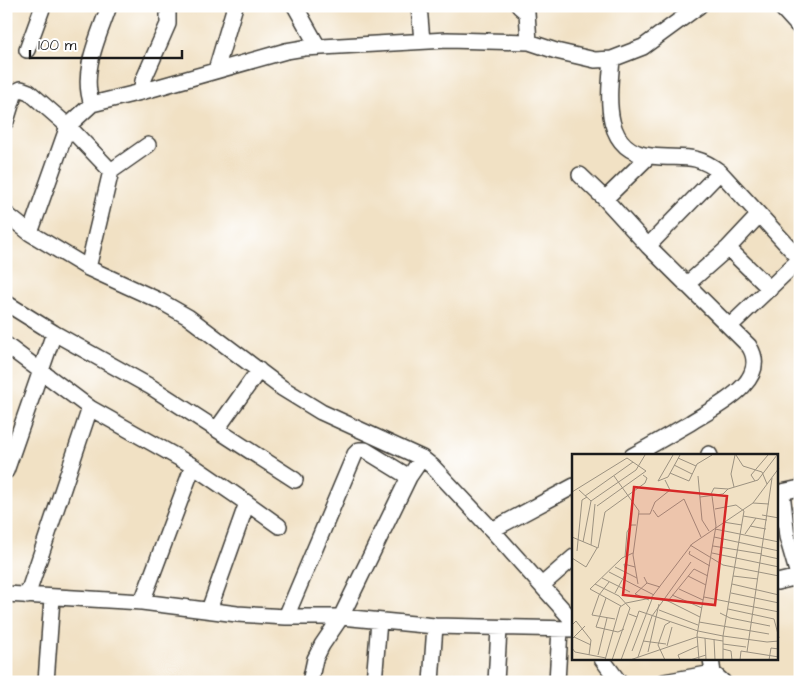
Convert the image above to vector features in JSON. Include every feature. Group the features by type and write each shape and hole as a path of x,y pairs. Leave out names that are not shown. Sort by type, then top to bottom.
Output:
{"street":[{"path":"27,50 43,6"},
{"path":"92,104 88,87 89,69 109,6"},
{"path":"141,92 143,81 168,24 168,6"},
{"path":"216,70 234,6"},
{"path":"295,6 318,47"},
{"path":"419,6 422,41"},
{"path":"519,6 527,13 529,42"},
{"path":"30,233 68,126 92,104 286,51 318,47 447,40 529,42 556,51 595,60 612,59 643,47 699,6"},
{"path":"780,6 800,28"},
{"path":"612,59 610,92 613,129 618,138 629,148 649,156 689,157 705,162 720,172 800,259 730,326"},
{"path":"6,121 13,95 18,89 29,92 68,126 111,171"},
{"path":"88,268 111,171 148,145"},
{"path":"605,199 649,156"},
{"path":"648,246 720,172"},
{"path":"580,175 686,285 730,326 752,352 754,364 748,381 730,398 635,454"},
{"path":"6,214 30,233 88,268 160,301 188,317 282,388 321,412 422,458 432,466 492,530 572,620"},
{"path":"686,285 728,248 759,215"},
{"path":"728,248 770,289"},
{"path":"6,304 54,333 151,386 295,480"},
{"path":"6,471 54,333"},
{"path":"6,345 90,408 193,466 279,526"},
{"path":"217,429 259,370"},
{"path":"26,596 90,408"},
{"path":"286,617 354,454 359,450 365,450 409,477"},
{"path":"310,682 315,659 322,645 341,617 409,477 422,458"},
{"path":"142,602 193,466"},
{"path":"492,530 572,487"},
{"path":"778,581 798,571 782,537 780,492 800,488"},
{"path":"209,610 247,503"},
{"path":"542,585 572,559"},
{"path":"6,594 142,602 237,614 286,617 341,617 435,626 499,629 566,629 557,682"},
{"path":"46,682 52,598"},
{"path":"374,682 379,621"},
{"path":"431,682 435,626"},
{"path":"496,682 499,629"},
{"path":"603,660 618,681"},
{"path":"664,682 716,671"}]}
